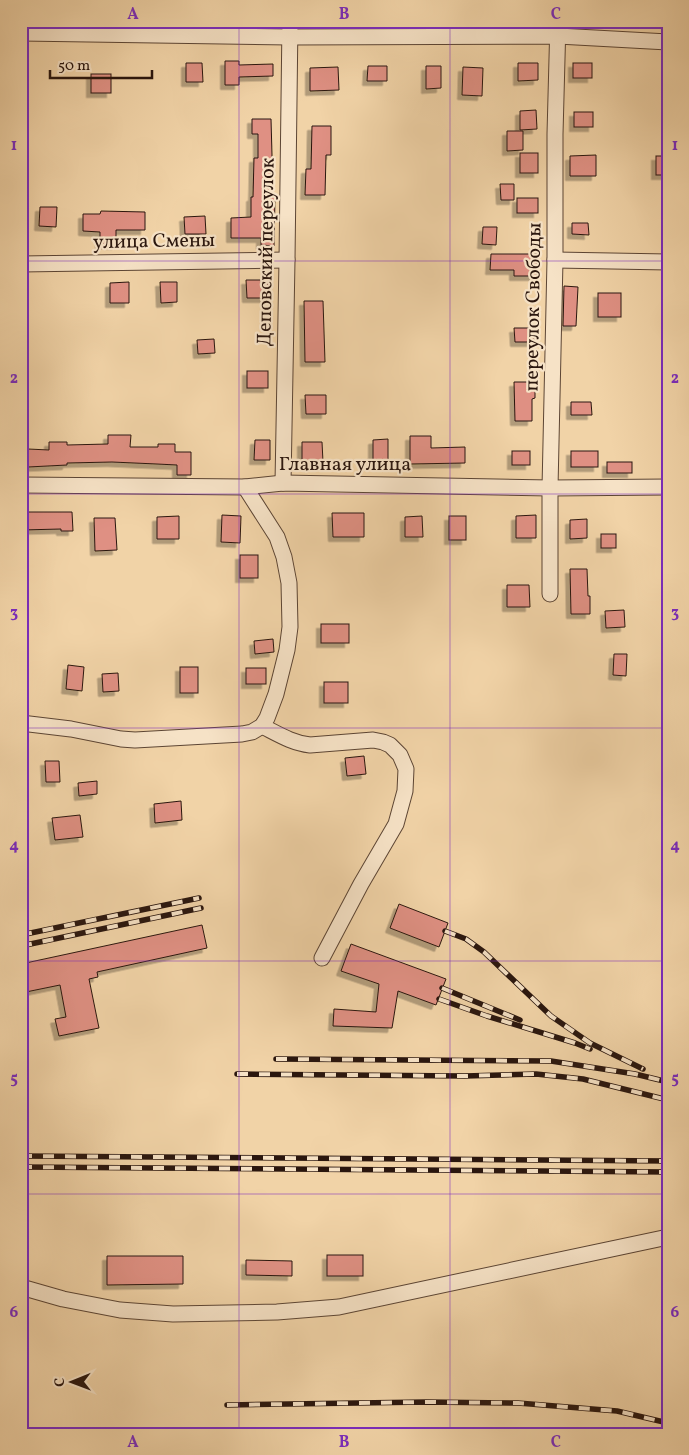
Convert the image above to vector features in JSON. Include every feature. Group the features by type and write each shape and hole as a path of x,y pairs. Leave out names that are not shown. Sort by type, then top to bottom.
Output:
{"street":[{"name":"Деповский переулок","path":"282,483 290,21"},
{"path":"21,33 290,37 558,29 668,42"},
{"name":"переулок Свободы","path":"550,594 555,134 558,29"},
{"name":"улица Смены","path":"21,264 287,260"},
{"path":"555,260 668,262"},
{"name":"Главная улица","path":"21,485 245,487 282,483 550,488 668,487"},
{"path":"21,723 135,740 227,736 252,732 262,726 271,709 287,650 290,627 289,583 284,557 277,537 245,487"},
{"path":"262,726 300,744 310,745 373,740 383,742 390,745 400,755 406,769 405,791 396,824 361,884 322,958"},
{"path":"21,1287 63,1299 120,1310 173,1314 277,1312 339,1307 668,1237"}],"building":[{"path":"225,61 239,61 239,65 273,64 273,76 239,77 239,85 225,85"},
{"path":"186,63 202,63 203,82 186,82"},
{"path":"518,63 538,63 538,80 518,81"},
{"path":"573,63 592,63 592,78 573,78"},
{"path":"368,66 387,66 387,81 367,81"},
{"path":"426,66 441,66 441,88 426,89"},
{"path":"338,67 339,90 310,91 310,68"},
{"path":"463,67 483,68 482,96 462,95"},
{"path":"91,74 111,74 111,93 91,93"},
{"path":"536,110 537,129 520,130 520,111"},
{"path":"574,112 593,112 593,127 574,127"},
{"path":"252,119 271,119 272,155 269,197 275,197 274,246 261,245 261,238 231,238 231,218 251,217 254,158 258,158 258,134 252,134"},
{"path":"312,126 331,126 331,155 326,155 325,195 305,195 306,169 311,169"},
{"path":"507,131 523,131 523,150 507,151"},
{"path":"520,153 538,153 538,173 520,173"},
{"path":"596,155 596,176 570,176 570,156"},
{"path":"656,156 668,156 668,175 656,175"},
{"path":"500,184 514,184 514,200 501,200"},
{"path":"517,198 538,198 538,213 517,213"},
{"path":"40,207 57,207 56,227 39,226"},
{"path":"101,211 145,212 145,230 116,230 116,245 100,244 100,232 83,231 83,214 100,214"},
{"path":"205,216 206,234 185,234 184,217"},
{"path":"572,223 588,223 589,235 572,234"},
{"path":"483,227 497,227 496,245 482,244"},
{"path":"491,254 537,254 537,276 514,276 514,270 490,270"},
{"path":"246,280 268,280 268,298 247,298"},
{"path":"129,282 129,303 110,303 110,283"},
{"path":"160,282 177,282 177,302 161,303"},
{"path":"564,286 578,287 576,326 563,326"},
{"path":"598,293 621,293 621,317 598,317"},
{"path":"304,301 323,301 325,362 305,362"},
{"path":"514,328 534,328 534,342 515,342"},
{"path":"214,339 215,353 198,354 197,340"},
{"path":"247,371 268,371 268,388 247,388"},
{"path":"514,382 535,382 535,398 532,399 532,421 515,421"},
{"path":"305,395 326,395 326,414 306,414"},
{"path":"571,402 591,402 592,415 571,415"},
{"path":"108,435 131,435 130,447 158,447 158,444 175,444 175,452 191,452 191,475 177,475 177,465 157,464 67,463 67,465 28,467 28,449 49,450 49,442 67,442 67,445 108,444"},
{"path":"410,436 431,436 431,448 465,447 465,463 410,464"},
{"path":"388,439 388,462 373,462 373,440"},
{"path":"255,440 270,440 270,460 254,460"},
{"path":"302,442 322,442 323,462 302,463"},
{"path":"512,451 530,451 530,465 512,465"},
{"path":"571,451 598,451 598,467 571,467"},
{"path":"607,462 632,462 632,473 607,473"},
{"path":"21,512 72,512 73,531 61,531 61,529 21,530"},
{"path":"332,513 364,513 364,537 333,537"},
{"path":"222,515 241,516 240,543 221,542"},
{"path":"536,515 536,538 516,538 516,516"},
{"path":"179,516 179,539 157,539 157,517"},
{"path":"422,516 423,537 405,537 405,517"},
{"path":"449,516 466,516 466,540 449,540"},
{"path":"94,518 115,518 117,550 95,551"},
{"path":"587,519 587,538 570,539 570,520"},
{"path":"601,534 616,534 616,548 601,548"},
{"path":"240,555 258,555 258,578 240,578"},
{"path":"570,569 587,569 590,614 571,614"},
{"path":"507,585 529,585 530,607 507,607"},
{"path":"624,610 625,627 606,628 605,611"},
{"path":"321,624 349,624 349,643 321,643"},
{"path":"273,639 274,652 255,654 254,641"},
{"path":"614,654 627,654 626,676 613,675"},
{"path":"68,665 84,667 82,691 66,689"},
{"path":"180,667 198,667 198,693 180,693"},
{"path":"246,668 266,668 266,684 246,684"},
{"path":"118,673 119,691 103,692 102,674"},
{"path":"324,682 348,682 348,703 324,703"},
{"path":"364,756 366,774 347,776 345,758"},
{"path":"45,761 59,761 60,782 46,782"},
{"path":"97,781 97,794 79,796 78,783"},
{"path":"181,801 182,820 155,823 154,804"},
{"path":"80,815 83,837 55,840 52,818"},
{"path":"399,904 448,923 439,947 390,928"},
{"path":"202,925 207,948 97,972 98,977 89,979 99,1028 59,1036 55,1019 66,1017 60,985 21,993 21,964"},
{"path":"351,944 446,979 436,1005 398,991 392,1028 333,1026 334,1009 376,1012 379,984 341,971"},
{"path":"327,1255 363,1255 363,1276 327,1276"},
{"path":"107,1256 183,1256 183,1284 107,1285"},
{"path":"246,1260 292,1261 292,1276 246,1275"}],"railway":[{"path":"21,935 199,898"},
{"path":"21,946 201,908"},
{"path":"445,931 466,939 484,952 551,1016 590,1043 643,1069"},
{"path":"442,988 520,1020"},
{"path":"439,999 590,1049"},
{"path":"276,1059 551,1061 635,1074 668,1082"},
{"path":"237,1074 465,1076 536,1074 583,1079 668,1100"},
{"path":"21,1156 668,1161"},
{"path":"21,1167 668,1172"},
{"path":"227,1405 426,1402 518,1403 617,1411 668,1423"}]}
